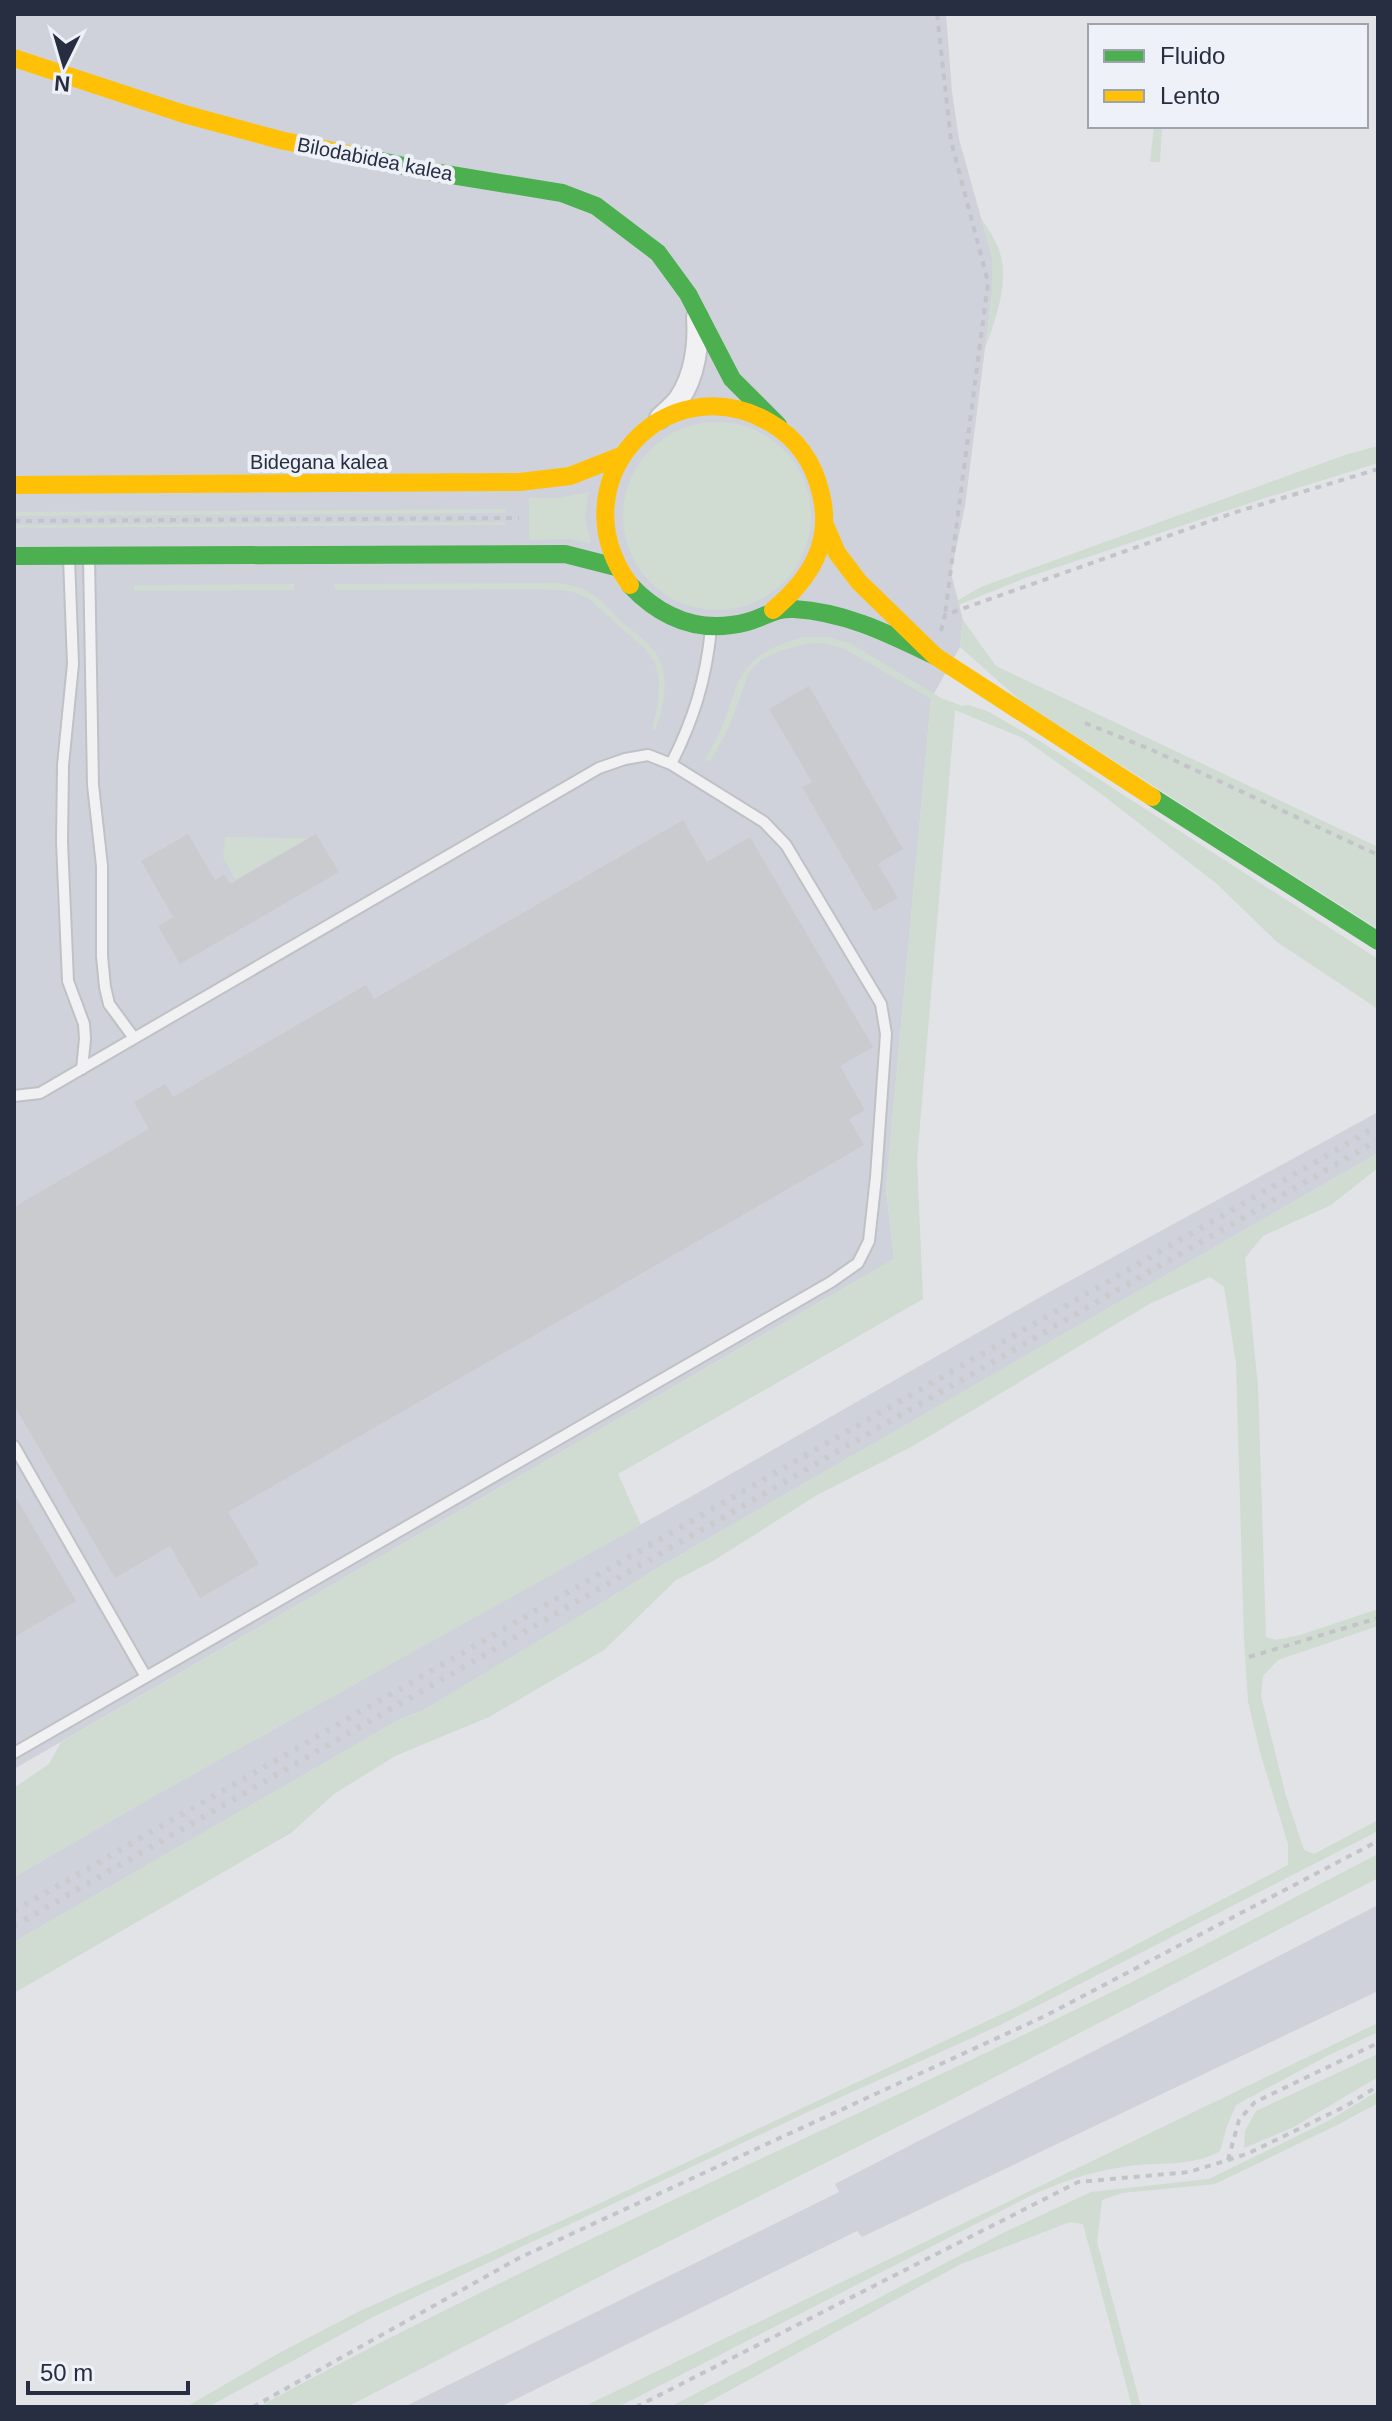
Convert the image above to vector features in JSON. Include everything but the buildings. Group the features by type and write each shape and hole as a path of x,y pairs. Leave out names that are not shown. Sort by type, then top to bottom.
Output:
{"street":[{"name":"Bilodabidea kalea","path":"14,58 120,94 280,140 427,171 562,193 596,206 658,253 678,279 732,379 778,425"},
{"path":"654,424 677,412 703,406 729,406 754,413 778,425 805,452 822,487 825,525 817,558 800,588 773,610 754,620 711,627 682,622 655,610 632,591 616,567 604,530 606,492 621,456 679,399 691,373 699,342 697,313"},
{"name":"Bidegana kalea","path":"14,485 520,482 570,476 621,456"},
{"path":"825,525 837,553 859,582 935,656 1378,941"},
{"path":"14,556 565,554 616,567"},
{"path":"773,610 820,612 849,618 935,656"}],"lane":[{"path":"69,556 73,664 63,765 62,842 68,981 84,1024 82,1069"},
{"path":"89,556 93,785 102,866 102,956 109,1004 134,1038"},
{"path":"671,764 696,707 707,669 711,627"},
{"path":"14,1096 40,1093 599,768 648,755 671,764 764,822 786,845 881,1004 886,1034 869,1241 858,1263 831,1282 14,1753"},
{"path":"14,1446 146,1677"}],"path":[{"path":"935,656 945,615 988,282 951,141 937,14"},
{"path":"945,615 1233,513 1378,469"},
{"path":"14,521 519,518"},
{"path":"1083,722 1167,757 1378,855"},
{"path":"1249,1657 1378,1618"},
{"path":"253,2407 519,2258 1045,2016 1378,1841"},
{"path":"1228,2160 1239,2120 1255,2102 1378,2043"},
{"path":"636,2407 1078,2182 1189,2172 1228,2160 1346,2106 1378,2086"}],"shaded area":[{"path":"14,14 946,14 959,139 992,257 992,293 965,506 951,573 963,620 960,647 931,699 886,1189 894,1259 14,1769"},
{"path":"1154,128 1162,128 1160,162 1150,162"},
{"path":"981,218 997,245 1003,271 1001,297 985,349 992,293 992,257"},
{"path":"717,422 753,430 783,450 803,480 811,516 803,552 783,582 753,602 717,610 681,602 651,582 631,552 623,516 631,480 651,450 681,430"},
{"path":"1378,446 1378,463 1028,577 958,605 957,601 981,587 1345,455"},
{"path":"589,492 585,518 591,543 569,539 529,540 529,498 559,498"},
{"path":"506,509 506,513 14,516 14,512"},
{"path":"505,522 505,525 14,528 14,525"},
{"path":"556,583 587,591 655,652 664,681 661,712 655,730 652,729 659,682 655,663 645,649 588,598 570,591 539,589 335,590 334,584"},
{"path":"294,584 294,590 134,591 134,585"},
{"path":"963,620 996,666 1378,847 1378,929 1022,702 960,647"},
{"path":"804,637 828,637 850,643 941,698 987,711 1043,743 1378,959 1378,1009 1277,942 1217,884 1023,738 955,710 917,1160 923,1299 618,1474 641,1525 14,1877 14,1788 49,1764 61,1742 894,1259 886,1189 931,699 843,648 823,643 783,650 761,660 749,672 730,725 710,762 705,759 746,670 777,646"},
{"path":"225,837 309,838 235,880 223,857"},
{"path":"1378,1112 1378,1153 657,1568 422,1711 402,1718 14,1942 14,1877 1044,1295"},
{"path":"1378,1153 1378,1168 1331,1205 1263,1236 1245,1258 1258,1386 1266,1637 1276,1640 1300,1635 1378,1609 1378,1626 1278,1660 1263,1676 1261,1696 1286,1796 1304,1850 1314,1854 1378,1820 1378,1831 996,2027 373,2317 208,2407 186,2407 360,2311 592,2207 1019,2006 1288,1865 1288,1844 1248,1701 1236,1363 1224,1287 1210,1277 1151,1303 913,1446 817,1495 713,1561 676,1580 604,1650 489,1717 395,1756 334,1794 291,1833 14,1993 14,1942 402,1718 422,1711 657,1568"},
{"path":"1378,1854 1378,1878 941,2105 347,2407 258,2407 470,2298 1116,1990"},
{"path":"1378,1905 1378,1991 862,2237 857,2231 500,2407 404,2407 839,2192 835,2184"},
{"path":"1378,2023 1378,2032 1236,2105 1220,2151 1185,2162 1111,2169 1045,2189 618,2407 583,2407"},
{"path":"1378,2054 1378,2077 1292,2128 1244,2148 1245,2131 1256,2111"},
{"path":"1378,2091 1378,2103 1215,2184 1122,2193 1102,2200 1097,2242 1141,2407 1132,2407 1083,2224 1070,2222 961,2264 699,2407 670,2407 1005,2232 1091,2192 1209,2179 1330,2120"}],"railway":[{"path":"14,1911 1378,1126"},
{"path":"14,1926 1378,1140"}],"traffic: fast":[{"path":"353,155 427,171 562,193 596,206 658,253 688,294 732,379 778,425"},
{"path":"14,556 565,554 616,567"},
{"path":"630,585 655,607 698,625 747,622 787,609 813,611 867,625 935,656"},
{"path":"1152,797 1378,941"}],"traffic: slow":[{"path":"14,58 184,114 280,140 353,155"},
{"path":"630,585 610,546 605,508 614,473 632,443 660,421 693,408 730,408 769,422 788,436 809,462 821,494 824,528 815,559 798,586 773,610"},
{"path":"14,485 520,482 570,476 621,456"},
{"path":"825,525 837,553 859,582 935,656 1152,797"}]}
